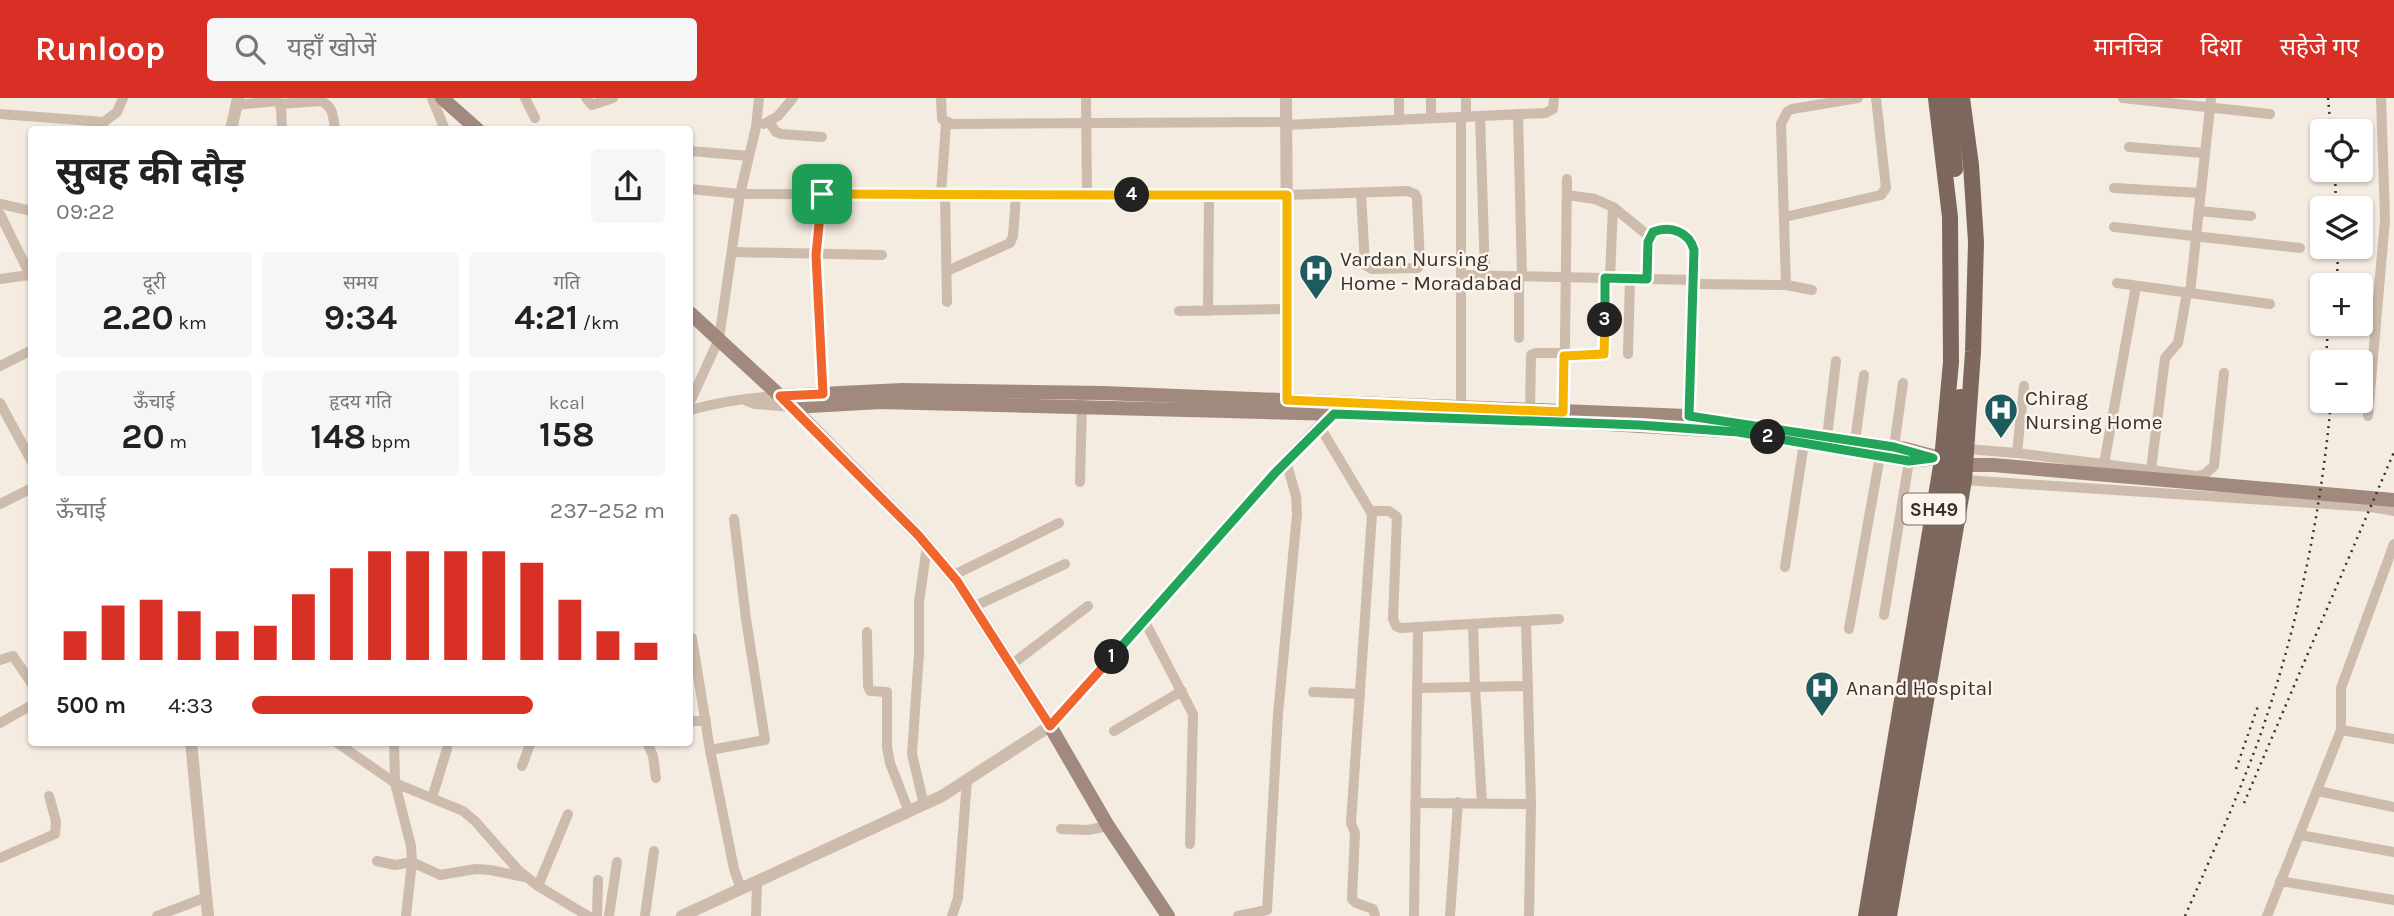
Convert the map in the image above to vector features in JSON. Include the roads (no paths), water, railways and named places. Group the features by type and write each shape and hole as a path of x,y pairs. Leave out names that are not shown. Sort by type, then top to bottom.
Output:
{"main road":[{"path":"442,98 474,126"},
{"name":"SH49","path":"1866,916 1951,362 1950,217 1936,98"},
{"name":"SH49","path":"1879,916 1952,470 1961,385 1959,219 1948,98"},
{"name":"SH49","path":"1889,916 1966,465 1976,242 1971,164 1962,98"},
{"path":"693,316 786,402 927,546 952,576 1050,726 1108,826 1168,916"},
{"path":"786,402 823,394 902,390 1689,422 1738,432 1828,437 1894,447 1966,465 1993,465 2394,500"},
{"path":"786,402 1082,399"},
{"path":"1462,412 1530,411 1564,417"},
{"path":"1781,434 1804,443 1909,461 1937,459"}],"street":[{"path":"0,114 104,122 117,112 123,98"},
{"path":"432,98 443,126"},
{"path":"525,98 535,118"},
{"path":"586,98 592,105 613,98"},
{"path":"693,395 719,339 740,194 759,98"},
{"path":"755,127 778,116 793,98"},
{"path":"941,98 941,114 946,123 943,195 947,302"},
{"path":"1086,98 1087,195"},
{"path":"1286,98 1288,405"},
{"path":"1399,98 1399,120"},
{"path":"1431,98 1431,118"},
{"path":"1462,412 1463,117 1466,98"},
{"path":"946,123 1286,123 1399,120 1550,112 1555,106 1555,98"},
{"path":"1786,285 1781,124 1783,117 1792,109 1858,98"},
{"path":"1784,217 1885,192 1876,98"},
{"path":"2123,98 2210,102 2270,114"},
{"path":"2368,416 2388,248 2388,127 2381,98"},
{"path":"232,126 237,101 275,100 280,104 321,101 326,103 332,109 334,126"},
{"path":"2151,470 2165,358 2178,343 2188,293 2210,102"},
{"path":"280,104 282,126"},
{"path":"1518,114 1521,276 1519,338"},
{"path":"1480,116 1485,275"},
{"path":"769,122 780,134 822,137"},
{"path":"2129,147 2204,153"},
{"path":"693,151 749,156"},
{"path":"1564,417 1567,179"},
{"path":"2113,188 2200,193"},
{"path":"693,189 740,194 943,195 1287,195 1408,191 1415,194 1420,264 1418,268 1371,269 1364,265 1361,193"},
{"path":"822,194 816,255 823,394"},
{"path":"947,271 1010,243 1013,236 1016,195"},
{"path":"1208,311 1209,195"},
{"path":"1567,195 1595,199 1613,207 1650,237"},
{"path":"0,204 28,210"},
{"path":"1530,411 1531,355 1601,355 1605,351 1613,207"},
{"path":"2199,211 2251,216"},
{"path":"1,218 28,273"},
{"path":"2113,227 2300,248"},
{"path":"1647,279 1650,237 1653,232 1675,230 1686,235 1694,250 1689,422"},
{"path":"732,252 882,255"},
{"path":"1461,275 1647,279 1786,285 1812,290"},
{"path":"0,279 28,277"},
{"path":"1628,354 1630,279"},
{"path":"2118,283 2270,304"},
{"path":"2104,464 2136,286"},
{"path":"1178,311 1287,309"},
{"path":"0,366 28,352"},
{"path":"1828,437 1836,361"},
{"path":"1966,465 2017,453 2197,476 2214,466 2224,373"},
{"path":"1855,441 1864,375"},
{"path":"1894,447 1903,383"},
{"path":"2017,453 2024,386"},
{"path":"693,410 726,401 755,397 786,402"},
{"path":"1080,482 1082,399"},
{"path":"0,403 28,455"},
{"path":"682,916 924,805 1050,726 1286,461 1337,408"},
{"path":"1320,427 1371,511 1373,523 1351,823 1354,833 1352,899 1373,909 1375,916"},
{"path":"1784,566 1804,443"},
{"path":"1849,629 1880,456"},
{"path":"1238,916 1267,910 1278,714 1297,514 1296,496 1286,461"},
{"path":"1884,615 1909,461"},
{"path":"1966,465 2394,511"},
{"path":"0,504 28,490"},
{"path":"1371,511 1388,511 1396,517 1393,619 1396,626 1559,619"},
{"path":"710,750 765,740 734,519"},
{"path":"952,576 1059,523"},
{"path":"2267,916 2341,730 2341,688 2394,544"},
{"path":"924,805 912,754 919,654 919,602 927,546"},
{"path":"973,607 1065,564"},
{"path":"1011,665 1088,606"},
{"path":"1144,620 1193,714 1190,845"},
{"path":"1526,621 1531,804 1529,916"},
{"path":"1473,624 1482,803"},
{"path":"1414,916 1418,627"},
{"path":"867,632 867,686 870,691 887,692 887,747 908,812"},
{"path":"693,644 710,750 734,869 741,889"},
{"path":"0,660 12,655 28,678"},
{"path":"1417,688 1528,686"},
{"path":"1114,731 1182,691"},
{"path":"1312,692 1360,694"},
{"path":"0,723 28,707"},
{"path":"693,721 706,720"},
{"path":"2341,730 2394,739"},
{"path":"191,746 208,916"},
{"path":"342,746 395,783 463,811 527,877 588,916"},
{"path":"394,746 395,783 411,846 412,862 406,916"},
{"path":"522,766 530,746"},
{"path":"649,746 656,778"},
{"path":"432,798 447,749"},
{"path":"952,916 958,898 967,780"},
{"path":"2318,791 2394,807"},
{"path":"0,858 55,834 57,821 49,796"},
{"path":"1450,916 1458,802"},
{"path":"1415,803 1531,804"},
{"path":"538,886 568,814"},
{"path":"1061,829 1088,830 1108,826"},
{"path":"2300,835 2394,852"},
{"path":"645,916 654,851"},
{"path":"377,860 395,865 412,862 440,875 476,869 527,877"},
{"path":"609,916 617,862"},
{"path":"597,916 598,880"},
{"path":"2280,881 2394,900"},
{"path":"756,916 757,882"},
{"path":"157,916 206,897"}],"railway":[{"path":"2328,98 2330,119"},
{"path":"2335,182 2336,196"},
{"path":"2337,273 2338,259"},
{"path":"2327,336 2327,350"},
{"path":"2185,916 2224,828 2273,698 2306,572 2321,487 2330,413"},
{"path":"2244,803 2394,452"},
{"path":"2236,769 2259,703"}],"place":[{"name":"Vardan Nursing Home - Moradabad","path":"1316,301"},
{"name":"Chirag Nursing Home","path":"2001,440"},
{"name":"Anand Hospital","path":"1822,718"}]}
